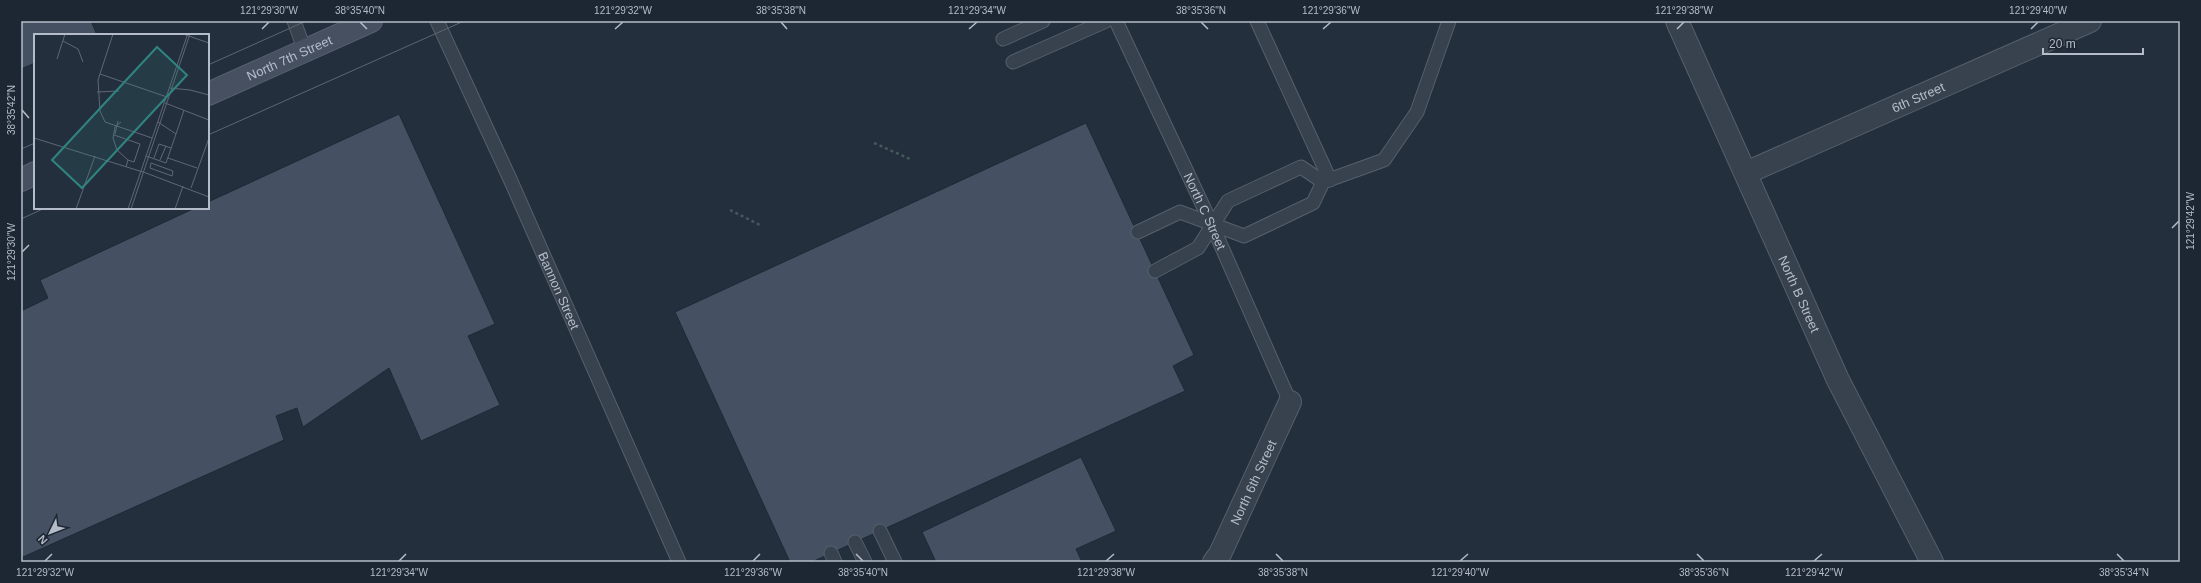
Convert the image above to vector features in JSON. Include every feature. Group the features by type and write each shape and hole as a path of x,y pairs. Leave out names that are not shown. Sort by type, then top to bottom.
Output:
{"main road":[{"name":"North 7th Street","path":"209,94 371,21"},
{"path":"21,180 34,174"}],"street":[{"name":"North B Street","path":"1677,21 1838,380 1932,562"},
{"name":"6th Street","path":"1746,173 2090,21"},
{"name":"North 6th Street","path":"1214,562 1220,554 1290,402"}],"lane":[{"path":"294,21 305,51"},
{"name":"Bannon Street","path":"437,21 510,179 679,562"},
{"path":"1003,39 1043,21"},
{"path":"1013,62 1106,21"},
{"name":"North C Street","path":"1116,21 1212,225 1290,402"},
{"path":"1257,21 1326,181"},
{"path":"1138,232 1180,212 1244,236 1313,203 1326,181 1384,160 1417,112 1449,21"},
{"path":"1155,271 1198,248 1228,201 1301,167 1326,181"},
{"path":"880,531 895,562"},
{"path":"855,542 865,562"}],"path":[{"path":"874,143 910,158"},
{"path":"730,210 762,226"}],"building":[{"path":"21,21 91,21 97,34 34,34 34,63 21,69"},
{"path":"399,114 495,324 468,336 500,405 421,441 389,368 303,427 297,408 276,416 284,440 23,557 21,552 21,311 48,298 40,280 193,209 209,209 209,202"},
{"path":"1086,123 1194,355 1173,366 1185,391 812,562 790,562 675,312"},
{"path":"1081,457 1116,531 1076,549 1082,562 936,562 922,532"}],"tram line":[{"path":"209,65 306,21"},
{"path":"209,135 464,21"},
{"path":"21,149 34,143"},
{"path":"21,219 43,209"}]}
